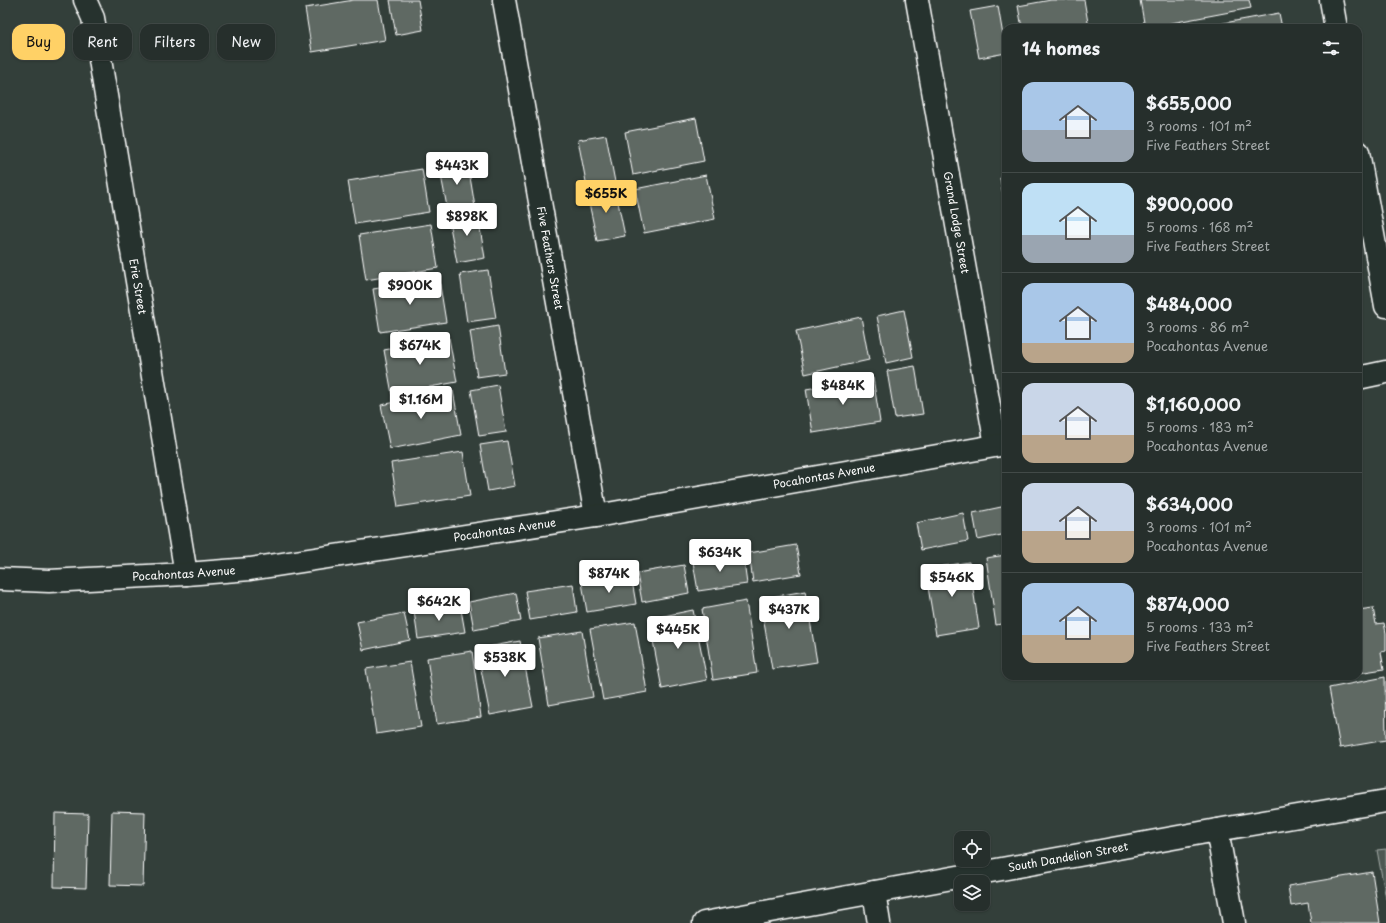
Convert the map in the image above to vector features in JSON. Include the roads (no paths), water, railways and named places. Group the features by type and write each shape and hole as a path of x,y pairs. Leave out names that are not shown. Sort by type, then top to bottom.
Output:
{"street":[{"name":"Erie Street","path":"86,0 94,18 186,574"},
{"name":"Five Feathers Street","path":"504,0 596,516"},
{"name":"Grand Lodge Street","path":"917,0 1001,445"},
{"path":"1330,0 1335,24"},
{"path":"1362,174 1386,306"},
{"path":"1362,377 1386,372"},
{"name":"Pocahontas Avenue","path":"0,578 49,581 250,569 596,516 1001,445"},
{"name":"South Dandelion Street","path":"704,923 1217,830 1386,801"},
{"path":"1217,830 1234,923"},
{"path":"874,892 879,923"}]}
